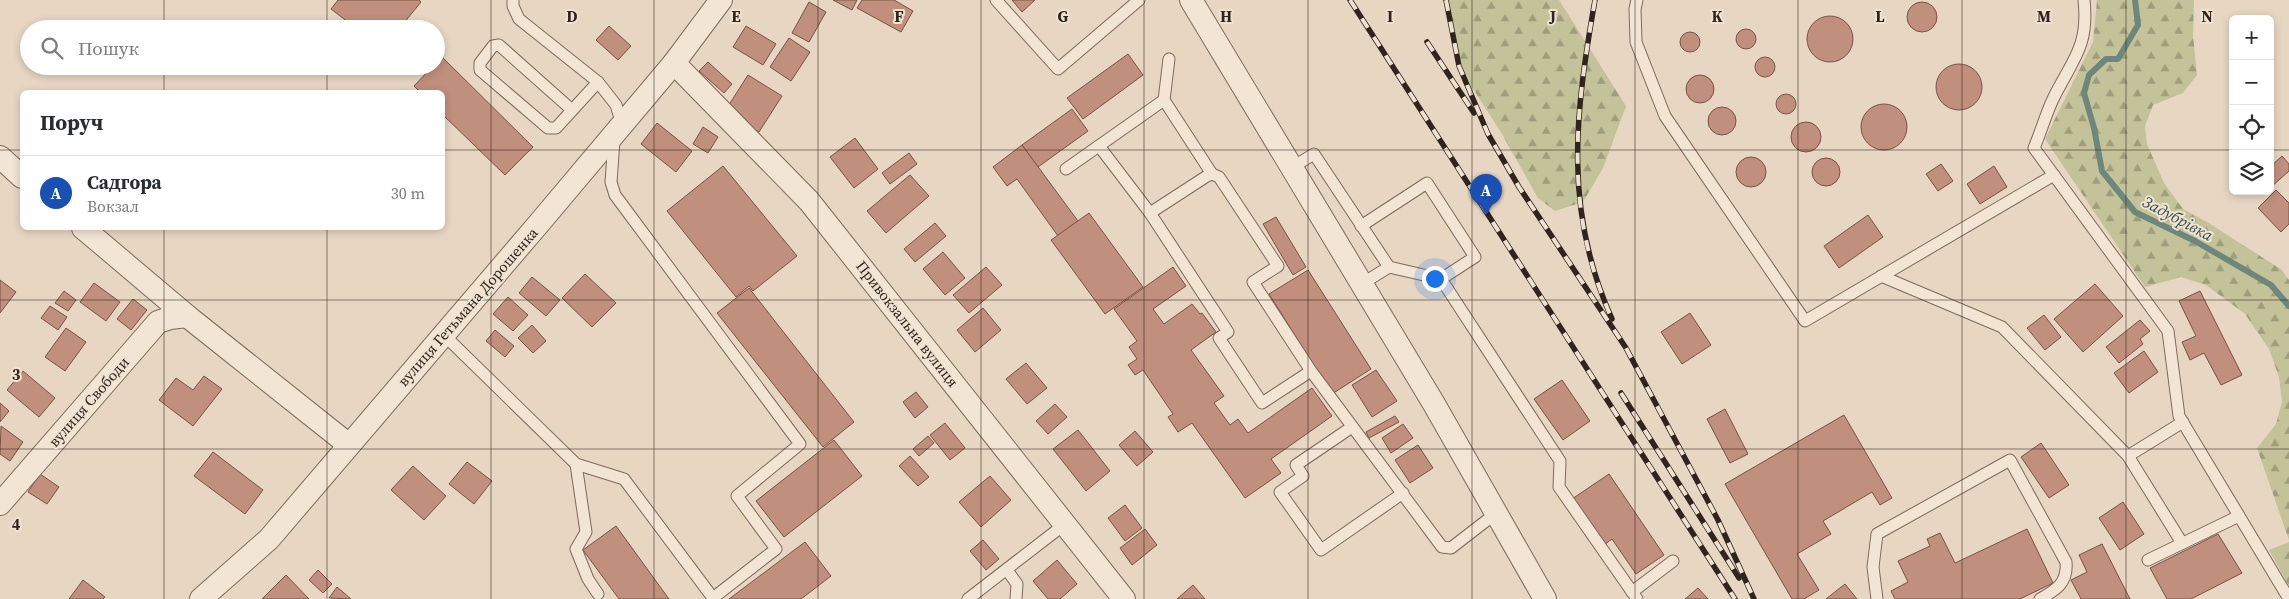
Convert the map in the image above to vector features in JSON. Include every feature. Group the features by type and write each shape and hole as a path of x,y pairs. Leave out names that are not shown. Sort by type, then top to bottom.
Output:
{"street":[{"name":"вулиця Гетьмана Дорошенка","path":"201,599 269,539 674,63 720,0"},
{"path":"1191,0 1360,285 1434,404 1544,599"},
{"name":"Привокзальна вулиця","path":"674,63 810,201 1124,599"},
{"path":"0,158 20,174"},
{"path":"85,230 187,316 349,445"},
{"name":"вулиця Свободи","path":"0,504 158,322 187,316"}],"lane":[{"path":"444,335 576,464 624,479 713,598 776,549 737,496 800,444 615,195 611,162 618,129 616,105 598,82 519,19 513,6 513,0"},
{"path":"996,0 1058,69 1139,0"},
{"path":"1638,0 1635,9 1636,42 1665,116 1805,321 2054,175"},
{"path":"2084,0 2086,21 2082,46 2053,98 2034,148 2168,331 2179,416 2289,599"},
{"path":"572,110 499,45 493,46 480,63 480,70 548,128 556,128 598,82"},
{"path":"1169,59 1164,100 1212,174 1219,177 1278,266 1253,282 1311,370 1442,547 1451,548 1495,514"},
{"path":"1066,169 1164,100"},
{"path":"1099,146 1150,213 1228,332 1219,338 1262,403 1311,370"},
{"path":"1291,168 1314,154 1390,267 1442,279 1560,461 1559,487 1634,596 1673,562"},
{"path":"1150,213 1212,174"},
{"path":"1361,226 1427,183 1475,258 1442,279"},
{"path":"1360,285 1390,267"},
{"path":"1881,276 2002,328 2128,456 2182,543"},
{"path":"2128,456 2183,422"},
{"path":"1352,426 1296,465 1303,476 1280,492 1322,550 1402,493"},
{"path":"1877,599 1873,567 1877,534 2010,460 2066,562 2067,571 2059,589 2046,598"},
{"path":"576,464 586,532 576,548 588,579 598,594"},
{"path":"2148,560 2239,516"},
{"path":"968,599 1065,524"},
{"path":"1007,570 1017,584 1016,599"}],"green space":[{"path":"1443,0 1559,0 1626,106 1603,168 1583,202 1555,211 1538,198 1502,134 1465,76"},
{"path":"2097,0 2194,0 2193,35 2197,75 2183,93 2153,105 2145,126 2147,144 2164,183 2183,209 2207,222 2282,270 2289,280 2289,540 2257,448 2276,424 2282,402 2279,377 2269,349 2245,314 2206,285 2181,277 2145,287 2045,139 2093,42"},
{"path":"2289,542 2289,586 2269,550"}],"building":[{"path":"338,0 419,0 421,2 406,20 345,20 331,9"},
{"path":"833,0 857,0 852,10"},
{"path":"862,0 894,0 913,11 901,32 857,8"},
{"path":"1012,0 1035,0 1022,12"},
{"path":"809,2 826,12 809,42 792,33"},
{"path":"1922,2 1932,7 1937,17 1932,27 1922,32 1912,27 1907,17 1912,7"},
{"path":"1830,16 1843,20 1849,26 1853,39 1849,52 1843,58 1830,62 1817,58 1811,52 1807,39 1811,26 1817,20"},
{"path":"609,26 631,46 618,60 596,40"},
{"path":"746,26 776,44 763,65 733,47"},
{"path":"1746,29 1753,32 1756,39 1753,46 1746,49 1739,46 1736,39 1739,32"},
{"path":"1690,32 1697,35 1700,42 1697,49 1690,52 1683,49 1680,42 1683,35"},
{"path":"789,38 810,52 791,81 770,67"},
{"path":"1128,54 1143,75 1083,119 1067,98"},
{"path":"1765,57 1772,60 1775,67 1772,74 1765,77 1758,74 1755,67 1758,60"},
{"path":"445,60 533,147 505,175 445,117 445,90 418,90 414,86 424,75 445,75"},
{"path":"708,62 732,84 724,93 699,71"},
{"path":"1959,64 1972,68 1978,74 1982,87 1978,100 1972,106 1959,110 1946,106 1940,100 1936,87 1940,74 1946,68"},
{"path":"748,75 782,96 759,132 725,111"},
{"path":"1700,75 1710,79 1714,89 1710,99 1700,103 1690,99 1686,89 1690,79"},
{"path":"1786,94 1793,97 1796,104 1793,111 1786,114 1779,111 1776,104 1779,97"},
{"path":"1884,104 1897,108 1903,114 1907,127 1903,140 1897,146 1884,150 1871,146 1865,140 1861,127 1865,114 1871,108"},
{"path":"1722,107 1732,111 1736,121 1732,131 1722,135 1712,131 1708,121 1712,111"},
{"path":"1072,109 1088,131 1038,167 1022,145"},
{"path":"1806,122 1816,127 1821,137 1816,147 1806,152 1796,147 1791,137 1796,127"},
{"path":"657,123 692,151 676,172 641,144"},
{"path":"703,127 718,137 708,153 693,144"},
{"path":"855,138 878,169 854,188 830,157"},
{"path":"1022,145 1078,221 1058,236 1017,179 1007,186 993,167"},
{"path":"909,153 917,164 890,184 882,173"},
{"path":"2282,156 2289,164 2289,171 2274,184 2274,163"},
{"path":"1751,157 1761,162 1766,172 1761,182 1751,187 1741,182 1736,172 1741,162"},
{"path":"1826,158 1836,162 1840,172 1836,182 1826,186 1816,182 1812,172 1816,162"},
{"path":"1941,164 1953,181 1938,191 1926,174"},
{"path":"723,166 797,256 753,291 749,286 736,297 667,211"},
{"path":"1994,166 2007,187 1980,204 1967,184"},
{"path":"910,175 929,196 886,233 867,211"},
{"path":"2276,190 2289,203 2289,224 2281,232 2258,208 2271,195 2274,195"},
{"path":"1089,213 1143,287 1105,314 1051,240"},
{"path":"1868,215 1883,237 1839,268 1824,246"},
{"path":"1276,217 1306,267 1293,275 1263,224"},
{"path":"935,223 946,236 915,262 904,249"},
{"path":"943,252 965,278 945,295 923,269"},
{"path":"986,267 1002,285 969,313 953,295"},
{"path":"1173,267 1186,286 1153,309 1164,324 1192,304 1200,314 1202,313 1216,332 1191,350 1224,396 1214,403 1230,425 1238,419 1248,433 1312,388 1332,416 1271,459 1281,473 1245,498 1192,423 1178,432 1168,417 1173,414 1143,370 1135,375 1128,365 1137,359 1129,347 1137,341 1114,309"},
{"path":"1308,270 1371,369 1332,394 1269,294"},
{"path":"585,274 616,303 592,327 562,298"},
{"path":"532,277 560,300 546,316 519,293"},
{"path":"0,280 16,292 0,313"},
{"path":"94,283 120,302 106,321 80,302"},
{"path":"2095,284 2123,316 2083,352 2054,319"},
{"path":"749,288 854,422 823,447 717,313"},
{"path":"64,291 76,300 68,311 55,303"},
{"path":"2200,291 2242,375 2221,385 2204,353 2190,360 2182,342 2196,336 2179,301"},
{"path":"508,297 528,315 513,331 493,314"},
{"path":"133,299 147,310 131,330 117,319"},
{"path":"50,306 67,317 58,330 41,318"},
{"path":"983,308 1001,330 975,352 957,330"},
{"path":"1690,313 1711,345 1682,364 1661,332"},
{"path":"2044,315 2061,337 2045,350 2027,328"},
{"path":"2140,320 2150,331 2140,339 2143,344 2119,363 2106,347"},
{"path":"532,325 546,341 533,353 518,338"},
{"path":"66,328 86,342 65,371 45,357"},
{"path":"495,330 514,346 505,357 486,341"},
{"path":"2144,351 2158,372 2129,393 2114,373"},
{"path":"1026,363 1047,388 1027,404 1006,379"},
{"path":"1376,370 1397,401 1372,417 1352,385"},
{"path":"23,371 55,398 39,417 7,390"},
{"path":"204,376 222,389 193,426 159,400 176,378 193,390"},
{"path":"1562,380 1590,421 1563,440 1534,399"},
{"path":"916,392 928,407 915,418 903,402"},
{"path":"0,403 9,411 0,422"},
{"path":"1055,404 1067,417 1048,434 1036,421"},
{"path":"1725,409 1748,454 1730,463 1707,419"},
{"path":"1844,415 1892,498 1880,505 1872,492 1823,521 1831,534 1797,554 1819,590 1804,599 1792,599 1725,484"},
{"path":"1395,416 1399,422 1369,438 1366,432"},
{"path":"945,423 965,448 950,460 930,435"},
{"path":"1403,424 1413,438 1391,453 1382,438"},
{"path":"1,426 23,442 10,461 0,454"},
{"path":"1078,430 1110,471 1086,491 1053,449"},
{"path":"1135,431 1153,452 1137,466 1119,445"},
{"path":"928,436 934,443 919,456 913,449"},
{"path":"834,440 862,476 784,537 756,501"},
{"path":"2041,443 2069,485 2049,498 2021,457"},
{"path":"1418,445 1433,468 1410,483 1395,460"},
{"path":"213,452 263,490 245,514 194,476"},
{"path":"910,456 929,477 918,486 899,466"},
{"path":"467,462 492,481 474,504 449,484"},
{"path":"413,466 446,496 424,520 391,490"},
{"path":"40,474 59,487 47,504 28,492"},
{"path":"1609,474 1664,555 1636,574 1612,539 1604,545 1572,499"},
{"path":"990,476 1011,500 981,527 959,502"},
{"path":"2123,502 2144,534 2120,550 2099,518"},
{"path":"1125,505 1142,528 1125,541 1108,518"},
{"path":"616,526 669,599 619,599 583,550"},
{"path":"1145,529 1157,545 1132,565 1120,548"},
{"path":"2027,529 2053,583 2020,599 1895,599 1891,591 1908,582 1898,561 1930,546 1927,539 1940,533 1955,563"},
{"path":"2218,534 2242,573 2191,599 2167,599 2150,568"},
{"path":"983,540 999,559 986,570 970,551"},
{"path":"805,542 831,576 801,599 729,599"},
{"path":"2102,544 2130,599 2081,599 2071,580 2087,572 2079,555"},
{"path":"1057,560 1077,584 1060,599 1048,599 1033,581"},
{"path":"318,570 332,584 323,593 309,580"},
{"path":"286,575 309,599 262,599"},
{"path":"83,580 105,597 103,599 69,599"},
{"path":"1845,584 1857,599 1826,599"},
{"path":"1193,585 1205,599 1177,599"},
{"path":"337,587 351,599 329,598"},
{"path":"1698,588 1708,599 1685,599"}],"waterway":[{"name":"Задубрівка","path":"2135,0 2138,25 2118,59 2106,59 2089,75 2084,93 2094,128 2102,171 2135,212 2195,241 2271,285 2289,306"}],"railway":[{"path":"1350,0 1735,599"},
{"path":"1446,0 1459,66 1488,134 1519,187 1626,348 1718,520 1754,599"},
{"path":"1595,0 1582,83 1579,122 1580,200 1586,239 1596,279 1612,319"},
{"path":"1427,42 1474,113"},
{"path":"1621,393 1739,578"}],"place":[{"name":"Садгора","path":"1486,215"}]}
